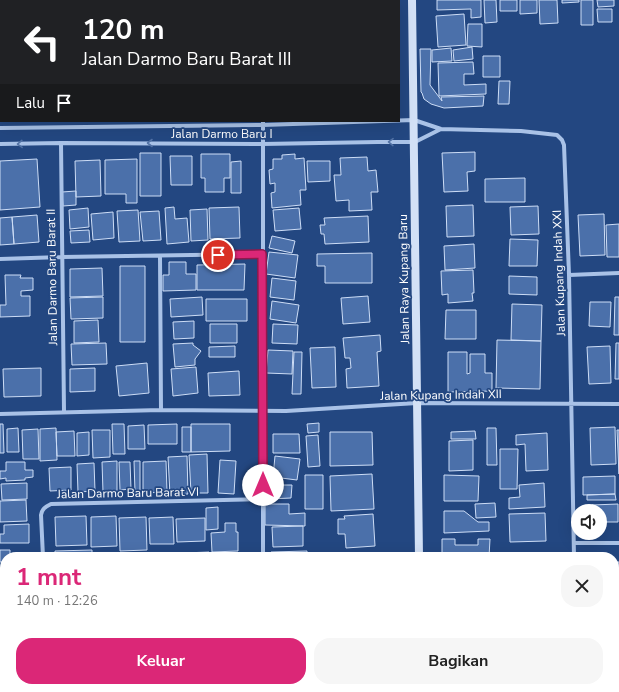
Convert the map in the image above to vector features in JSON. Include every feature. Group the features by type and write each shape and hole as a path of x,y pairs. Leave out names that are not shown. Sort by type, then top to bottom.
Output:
{"street":[{"name":"Jalan Raya Kupang Baru","path":"412,0 415,142 419,552"},
{"name":"Jalan Darmo Baru I","path":"400,120 414,120"},
{"name":"Jalan Kupang Indah XXI","path":"414,120 441,129 521,131 558,136 564,145 569,275 574,552"},
{"name":"Jalan Darmo Baru I","path":"0,128 313,122"},
{"path":"263,123 263,552"},
{"name":"Jalan Darmo Baru I","path":"0,144 262,144 415,142 441,129"},
{"name":"Jalan Darmo Baru Barat II","path":"61,143 64,412"},
{"path":"0,260 62,257 262,254"},
{"path":"160,256 161,410"},
{"path":"569,275 619,273"},
{"name":"Jalan Kupang Indah XII","path":"0,414 161,410 286,411 417,403 619,404"},
{"name":"Jalan Darmo Baru Barat VI","path":"43,552 41,515 42,511 51,504 263,500"},
{"path":"574,543 619,543"}],"building":[{"path":"437,0 481,0 481,17 471,18 471,9 437,10"},
{"path":"484,0 496,0 497,22 485,23"},
{"path":"500,0 517,0 517,11 500,11"},
{"path":"520,0 537,0 537,13 520,14"},
{"path":"539,0 557,0 558,23 540,24"},
{"path":"562,0 579,0 579,2 562,3"},
{"path":"581,0 593,0 593,25 581,25"},
{"path":"597,0 614,0 614,6 598,7"},
{"path":"597,9 612,9 612,22 598,22"},
{"path":"464,14 466,45 438,47 436,16"},
{"path":"468,24 482,24 482,47 467,46"},
{"path":"472,47 473,59 454,61 453,50"},
{"path":"451,48 452,61 432,62 432,50"},
{"path":"420,49 431,49 430,85 442,101 441,97 484,96 483,106 444,108 431,104 424,99 421,92"},
{"path":"483,56 500,56 500,77 483,77"},
{"path":"473,62 474,74 464,74 464,85 486,84 486,94 439,96 438,63"},
{"path":"499,81 510,81 509,104 498,104"},
{"path":"475,152 475,171 467,172 468,191 444,192 442,153"},
{"path":"140,153 161,153 161,196 140,196"},
{"path":"201,154 230,154 230,178 224,178 224,192 205,192 205,178 201,178"},
{"path":"295,154 295,159 304,158 306,190 300,190 301,205 272,208 271,193 275,192 275,183 270,184 269,170 273,169 273,159 282,159 282,155"},
{"path":"170,156 192,156 192,185 171,185"},
{"path":"367,157 368,171 376,170 378,192 371,192 372,210 349,211 349,200 336,201 334,175 341,175 340,158"},
{"path":"37,159 40,207 0,210 0,161"},
{"path":"137,159 137,203 126,203 126,194 105,194 105,160"},
{"path":"100,160 101,196 76,197 75,161"},
{"path":"241,161 241,193 231,193 231,162"},
{"path":"307,161 330,161 330,181 308,182"},
{"path":"525,178 525,202 485,202 485,179"},
{"path":"76,191 76,205 63,206 62,192"},
{"path":"473,205 474,236 447,237 446,206"},
{"path":"538,206 539,234 511,235 510,207"},
{"path":"174,207 175,219 187,218 189,242 167,244 165,208"},
{"path":"239,207 240,238 210,239 209,208"},
{"path":"88,208 89,227 70,229 69,210"},
{"path":"299,208 301,229 275,231 273,210"},
{"path":"207,209 208,240 191,241 190,210"},
{"path":"138,210 140,241 119,242 117,211"},
{"path":"159,211 161,240 143,241 140,212"},
{"path":"113,212 114,238 93,240 91,214"},
{"path":"604,214 605,255 580,256 578,215"},
{"path":"37,215 39,242 14,244 12,217"},
{"path":"368,216 369,242 325,244 324,234 321,234 320,225 325,225 324,218"},
{"path":"12,217 14,244 0,245 0,218"},
{"path":"619,224 619,257 607,257 606,225"},
{"path":"89,230 90,242 71,243 70,231"},
{"path":"272,236 295,241 292,253 269,248"},
{"path":"510,239 538,240 537,266 509,266"},
{"path":"474,244 475,268 445,270 444,246"},
{"path":"269,252 298,255 295,278 266,274"},
{"path":"372,253 372,283 325,283 325,266 317,266 317,254"},
{"path":"169,262 186,262 186,274 196,274 196,290 163,291 163,275 169,275"},
{"path":"245,264 244,290 197,290 197,265"},
{"path":"120,266 145,266 145,342 120,342"},
{"path":"102,268 103,296 70,297 70,269"},
{"path":"473,270 473,301 448,303 448,294 442,295 441,271"},
{"path":"5,275 21,275 20,278 33,278 33,290 21,291 21,296 30,296 30,316 0,317 0,305 6,305"},
{"path":"509,276 537,277 537,295 509,294"},
{"path":"272,278 296,281 294,300 270,297"},
{"path":"368,296 370,322 343,324 341,298"},
{"path":"103,297 103,318 71,319 70,298"},
{"path":"202,297 203,315 171,317 170,299"},
{"path":"615,297 619,297 619,335 614,335"},
{"path":"206,299 247,299 247,321 206,321"},
{"path":"272,301 299,305 296,323 270,319"},
{"path":"590,302 611,302 610,327 589,326"},
{"path":"512,304 542,305 541,341 511,340"},
{"path":"446,310 476,310 476,339 445,339"},
{"path":"98,320 99,342 74,343 74,321"},
{"path":"194,321 194,338 174,339 173,322"},
{"path":"210,324 237,324 237,343 210,343"},
{"path":"273,324 298,325 297,344 272,343"},
{"path":"380,335 381,351 377,352 379,386 347,388 346,369 351,368 350,358 345,358 343,338"},
{"path":"497,340 541,341 540,389 496,388"},
{"path":"106,343 107,364 72,365 71,344"},
{"path":"193,343 193,345 201,351 195,359 195,365 175,367 173,344"},
{"path":"616,343 619,343 619,379 615,379"},
{"path":"235,346 235,357 209,357 209,347"},
{"path":"610,346 611,383 589,384 587,347"},
{"path":"335,347 336,387 312,388 310,348"},
{"path":"268,350 293,351 292,374 266,373"},
{"path":"294,352 302,352 301,394 292,394"},
{"path":"448,352 467,352 467,374 470,373 470,354 485,354 485,373 492,373 492,391 448,392"},
{"path":"147,363 149,393 119,396 116,366"},
{"path":"196,367 198,393 173,396 171,369"},
{"path":"41,368 41,396 4,397 3,369"},
{"path":"95,368 95,391 70,392 70,369"},
{"path":"239,371 240,395 209,396 208,373"},
{"path":"319,423 319,432 308,433 307,424"},
{"path":"0,424 3,424 4,453 0,453"},
{"path":"112,424 124,424 125,454 113,454"},
{"path":"177,424 177,444 148,444 148,425"},
{"path":"191,424 230,424 230,451 191,452"},
{"path":"144,425 145,449 128,449 128,426"},
{"path":"182,427 191,427 191,452 182,452"},
{"path":"615,427 616,464 591,465 590,428"},
{"path":"18,428 19,452 7,452 7,429"},
{"path":"56,428 57,460 40,461 40,429"},
{"path":"487,428 496,428 497,465 487,465"},
{"path":"38,429 39,459 23,459 22,430"},
{"path":"92,430 110,430 110,457 93,458"},
{"path":"617,430 619,430 619,474"},
{"path":"74,431 75,456 57,456 56,432"},
{"path":"475,431 476,439 451,439 451,432"},
{"path":"89,432 89,455 77,456 77,433"},
{"path":"330,432 372,432 373,465 330,466"},
{"path":"547,433 548,470 526,471 525,444 516,445 516,435"},
{"path":"273,434 299,434 300,453 273,453"},
{"path":"318,435 320,466 308,467 306,436"},
{"path":"473,440 473,470 449,471 449,441"},
{"path":"500,449 518,449 517,489 500,489"},
{"path":"207,454 208,493 191,493 189,455"},
{"path":"187,456 188,494 170,495 168,457"},
{"path":"275,456 300,459 297,480 273,477"},
{"path":"220,460 236,461 234,494 218,493"},
{"path":"117,461 117,492 103,492 102,462"},
{"path":"134,461 140,461 140,491 135,492"},
{"path":"166,461 167,492 143,493 143,462"},
{"path":"6,462 25,462 25,470 33,470 33,477 25,478 25,480 6,481 6,478 0,479 0,471 6,471"},
{"path":"119,462 130,462 131,489 120,490"},
{"path":"94,463 95,491 78,492 77,464"},
{"path":"71,467 71,490 50,491 49,468"},
{"path":"372,474 374,509 331,511 330,476"},
{"path":"305,475 323,475 323,509 305,509"},
{"path":"444,475 479,476 478,501 444,501"},
{"path":"615,476 615,494 583,495 583,477"},
{"path":"27,483 27,499 2,500 1,484"},
{"path":"544,483 545,507 509,509 509,498 520,497 519,485"},
{"path":"269,485 292,485 291,498 269,499"},
{"path":"615,494 616,500 587,500 587,495"},
{"path":"26,500 27,521 0,522 0,501"},
{"path":"495,503 496,517 476,518 475,504"},
{"path":"265,504 289,504 289,514 305,513 305,526 265,525"},
{"path":"607,504 618,504 618,522 607,522"},
{"path":"218,507 218,529 206,530 206,508"},
{"path":"444,511 464,511 478,522 489,522 489,531 444,533"},
{"path":"545,513 546,541 510,542 509,514"},
{"path":"373,514 375,546 346,548 345,534 338,534 338,519 345,519 344,516"},
{"path":"86,516 87,545 56,546 55,517"},
{"path":"116,516 117,546 91,547 91,517"},
{"path":"146,517 147,550 120,551 119,518"},
{"path":"173,517 174,544 150,544 149,518"},
{"path":"205,518 205,541 177,542 176,519"},
{"path":"225,523 236,523 236,532 238,532 238,551 212,552 211,533 225,532"},
{"path":"29,524 29,543 0,543 0,534 4,534 4,525"},
{"path":"303,526 303,546 273,547 272,527"},
{"path":"442,539 455,539 455,545 478,545 478,539 490,539 489,552 442,552"},
{"path":"0,550 10,550 10,552 0,552"},
{"path":"92,550 92,552 55,552"},
{"path":"307,551 307,552 271,552"}],"route":[{"path":"218,255 262,254 263,485"}]}
